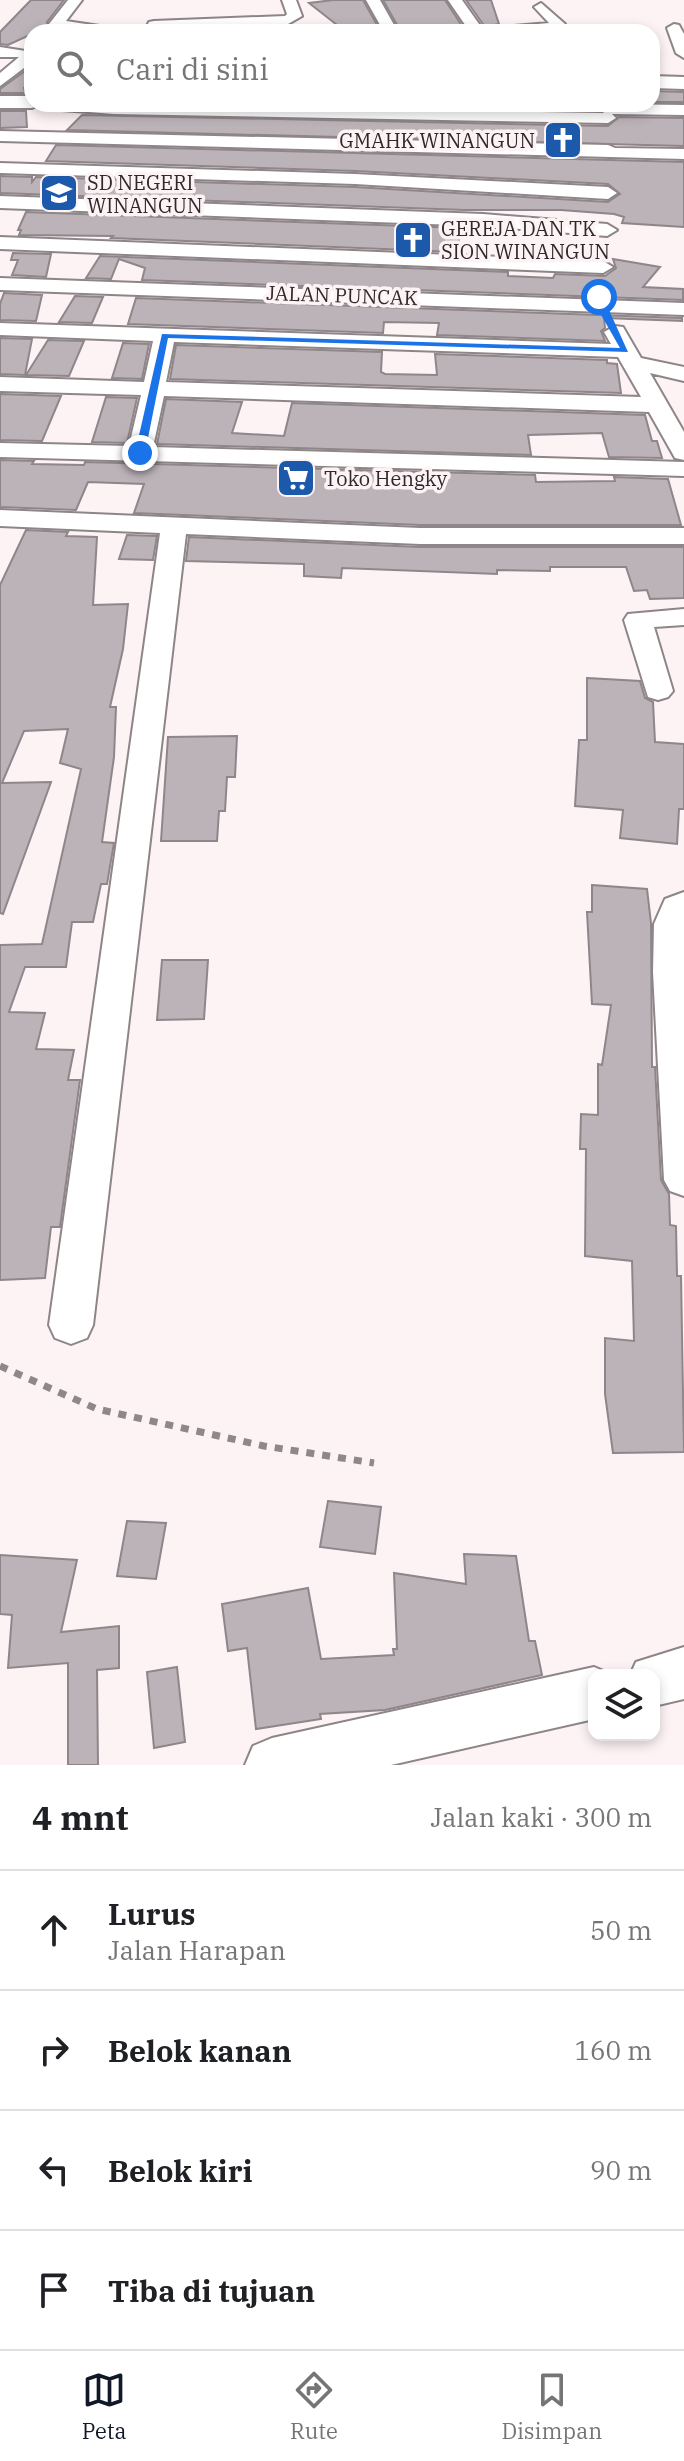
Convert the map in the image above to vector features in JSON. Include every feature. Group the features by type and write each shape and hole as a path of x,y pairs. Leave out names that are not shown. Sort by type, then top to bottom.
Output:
{"highway":[{"path":"660,82 684,83"},
{"path":"0,102 24,102"}],"street":[{"path":"56,24 75,0"},
{"path":"220,24 288,20 295,16 289,0"},
{"path":"373,0 386,24"},
{"path":"455,0 472,24"},
{"path":"541,7 556,24"},
{"path":"155,24 167,8"},
{"path":"674,28 684,53"},
{"path":"0,52 24,56"},
{"path":"0,81 24,61"},
{"path":"660,110 684,110"},
{"path":"608,112 607,230 600,304 684,453"},
{"path":"0,136 684,154"},
{"path":"0,168 278,176 608,193"},
{"path":"0,202 603,267"},
{"path":"0,243 301,233 483,220 607,230"},
{"name":"JALAN PUNCAK","path":"0,284 684,309"},
{"path":"0,329 165,335 634,365 676,374"},
{"path":"140,453 165,335"},
{"path":"0,384 658,405"},
{"path":"0,450 684,469"},
{"path":"0,518 174,528 420,536 684,536"},
{"path":"71,1325 174,528"},
{"path":"658,691 638,620 684,617"},
{"path":"684,903 677,907 671,924 671,972 684,1180"},
{"path":"660,1679 684,1673"},
{"path":"272,1765 588,1694"}],"path":[{"path":"0,1366 97,1409 264,1446 374,1463"}],"building":[{"path":"31,0 64,0 47,24 24,24 24,38 8,45 0,44 0,32"},
{"path":"363,0 376,24 336,24 309,3"},
{"path":"383,0 445,0 461,24 396,24"},
{"path":"466,0 491,0 499,24 483,24"},
{"path":"24,72 24,93 0,93 0,89"},
{"path":"660,91 684,92 684,102 660,102"},
{"path":"0,111 26,112 27,127 0,128"},
{"path":"82,115 608,126 619,117 684,118 684,146 67,130"},
{"path":"56,145 684,162 684,227 622,223 624,217 614,214 561,210 464,210 0,193 0,176 32,177 32,182 36,177 355,187 608,202 620,194 608,184 355,171 46,161"},
{"path":"26,212 461,228 457,252 111,238 113,236 19,235 21,230 18,230"},
{"path":"13,253 51,254 46,277 12,275 18,260 11,260"},
{"path":"100,256 508,272 508,276 553,278 555,274 605,276 616,268 613,259 660,267 643,287 683,289 683,300 142,280 145,268 119,259 111,279 86,278"},
{"path":"4,293 42,295 36,321 0,320"},
{"path":"75,296 103,297 92,323 59,322"},
{"path":"136,298 682,318 682,321 604,318 605,328 601,331 605,341 437,335 439,323 384,322 383,333 128,324"},
{"path":"0,338 32,339 25,375 0,374"},
{"path":"48,340 84,341 69,376 26,375"},
{"path":"123,343 149,344 142,379 112,378"},
{"path":"176,345 382,352 381,372 385,374 437,375 435,354 607,360 607,363 617,364 621,393 170,379"},
{"path":"0,394 61,396 42,441 0,440"},
{"path":"106,397 137,398 127,443 92,442"},
{"path":"166,399 242,402 232,433 284,436 292,403 645,415 652,441 657,441 662,458 609,457 602,433 528,435 531,455 157,444"},
{"path":"0,460 34,461 32,464 84,465 85,462 535,475 536,482 615,481 614,477 668,479 681,525 420,525 134,513 144,484 88,482 76,510 0,507"},
{"path":"26,530 97,537 93,605 128,604 123,649 110,707 116,707 114,757 102,842 114,843 107,884 101,884 93,922 72,922 66,967 25,967 9,1012 45,1013 36,1049 74,1050 68,1080 80,1080 60,1227 51,1227 45,1278 0,1280 0,945 42,944 81,769 60,763 68,729 24,731 2,783 51,782 3,914 0,913 0,585"},
{"path":"127,535 157,536 153,560 119,559"},
{"path":"189,537 420,547 684,547 684,598 650,599 647,590 634,591 626,567 550,567 550,571 497,570 497,574 342,568 341,578 304,576 304,564 186,561"},
{"path":"587,678 640,681 645,698 653,702 655,742 684,744 684,809 679,809 677,844 620,838 623,810 575,806 579,740 587,740"},
{"path":"237,736 235,777 227,777 225,811 219,811 217,841 161,841 168,737"},
{"path":"592,885 647,889 651,923 652,1067 655,1067 661,1180 669,1194 670,1225 676,1226 677,1276 681,1276 684,1452 613,1453 605,1394 605,1338 634,1341 632,1261 585,1256 586,1149 580,1149 581,1114 598,1115 598,1064 602,1065 611,1005 592,1004 587,912 592,912"},
{"path":"162,960 208,960 204,1019 157,1020"},
{"path":"328,1501 381,1507 375,1554 320,1547"},
{"path":"127,1521 166,1523 156,1579 117,1576"},
{"path":"464,1554 516,1556 529,1641 535,1641 542,1675 385,1710 320,1714 321,1719 256,1729 247,1648 228,1651 222,1604 308,1588 321,1659 394,1655 393,1649 397,1649 394,1573 466,1584"},
{"path":"0,1555 77,1560 61,1632 119,1626 119,1668 97,1670 98,1765 68,1765 68,1663 8,1668 12,1615 0,1614"},
{"path":"177,1667 185,1742 154,1748 147,1672"}],"place":[{"name":"GMAHK WINANGUN","path":"563,140"},
{"name":"SD NEGERI WINANGUN","path":"59,193"},
{"name":"GEREJA DAN TK SION WINANGUN","path":"413,240"},
{"name":"Toko Hengky","path":"296,478"}],"route":[{"path":"140,453 165,335 625,351 600,306 599,297"}]}
